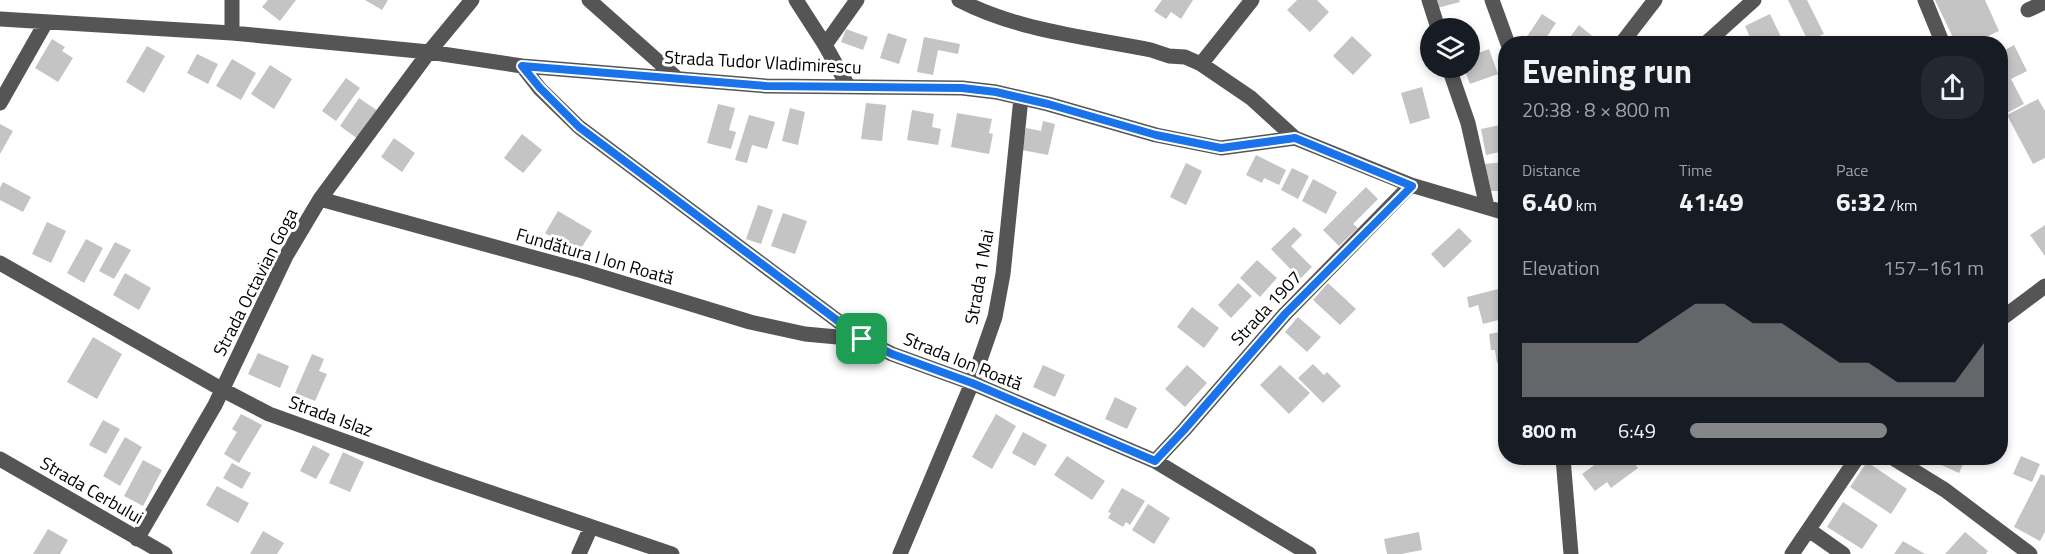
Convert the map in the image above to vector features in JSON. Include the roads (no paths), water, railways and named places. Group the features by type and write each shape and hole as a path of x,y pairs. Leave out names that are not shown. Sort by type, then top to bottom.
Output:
{"street":[{"path":"232,33 233,0"},
{"name":"Strada Octavian Goga","path":"138,538 223,390 286,256 320,199 429,52 472,0"},
{"path":"590,0 678,79"},
{"path":"796,0 848,86"},
{"path":"825,45 857,0"},
{"path":"959,0 981,11 1024,26 1151,50 1169,56 1185,57 1201,64 1251,98 1295,138 1412,186 1498,210"},
{"path":"1201,64 1252,0"},
{"path":"1429,0 1435,18"},
{"path":"1492,0 1505,36"},
{"path":"1627,36 1655,0"},
{"path":"1714,36 1754,0"},
{"path":"1925,0 1940,36"},
{"path":"2028,10 2045,2"},
{"name":"Strada Tudor Vladimirescu","path":"0,19 232,33 429,52 522,66 766,86 962,88 996,92 1156,135 1221,148 1295,138"},
{"path":"0,103 46,22"},
{"name":"Strada Ion Roată","path":"522,66 540,88 579,127 862,339 892,354 972,383 1155,461 1309,554"},
{"path":"1452,78 1468,123 1487,207"},
{"name":"Strada 1 Mai","path":"900,554 972,383 994,316 1003,274 1021,98"},
{"name":"Strada 1907","path":"1155,461 1285,314 1412,186"},
{"name":"Fundătura I Ion Roată","path":"320,199 583,272 750,322 805,334 862,339"},
{"name":"Strada Islaz","path":"0,263 223,390 293,424 672,554"},
{"path":"2008,314 2045,286"},
{"name":"Strada Cerbului","path":"0,459 165,554"},
{"path":"1564,465 1571,554"},
{"path":"1792,554 1852,465"},
{"path":"1904,465 1945,490 2030,554"},
{"path":"579,554 591,527"},
{"path":"1809,530 1843,554"}]}
